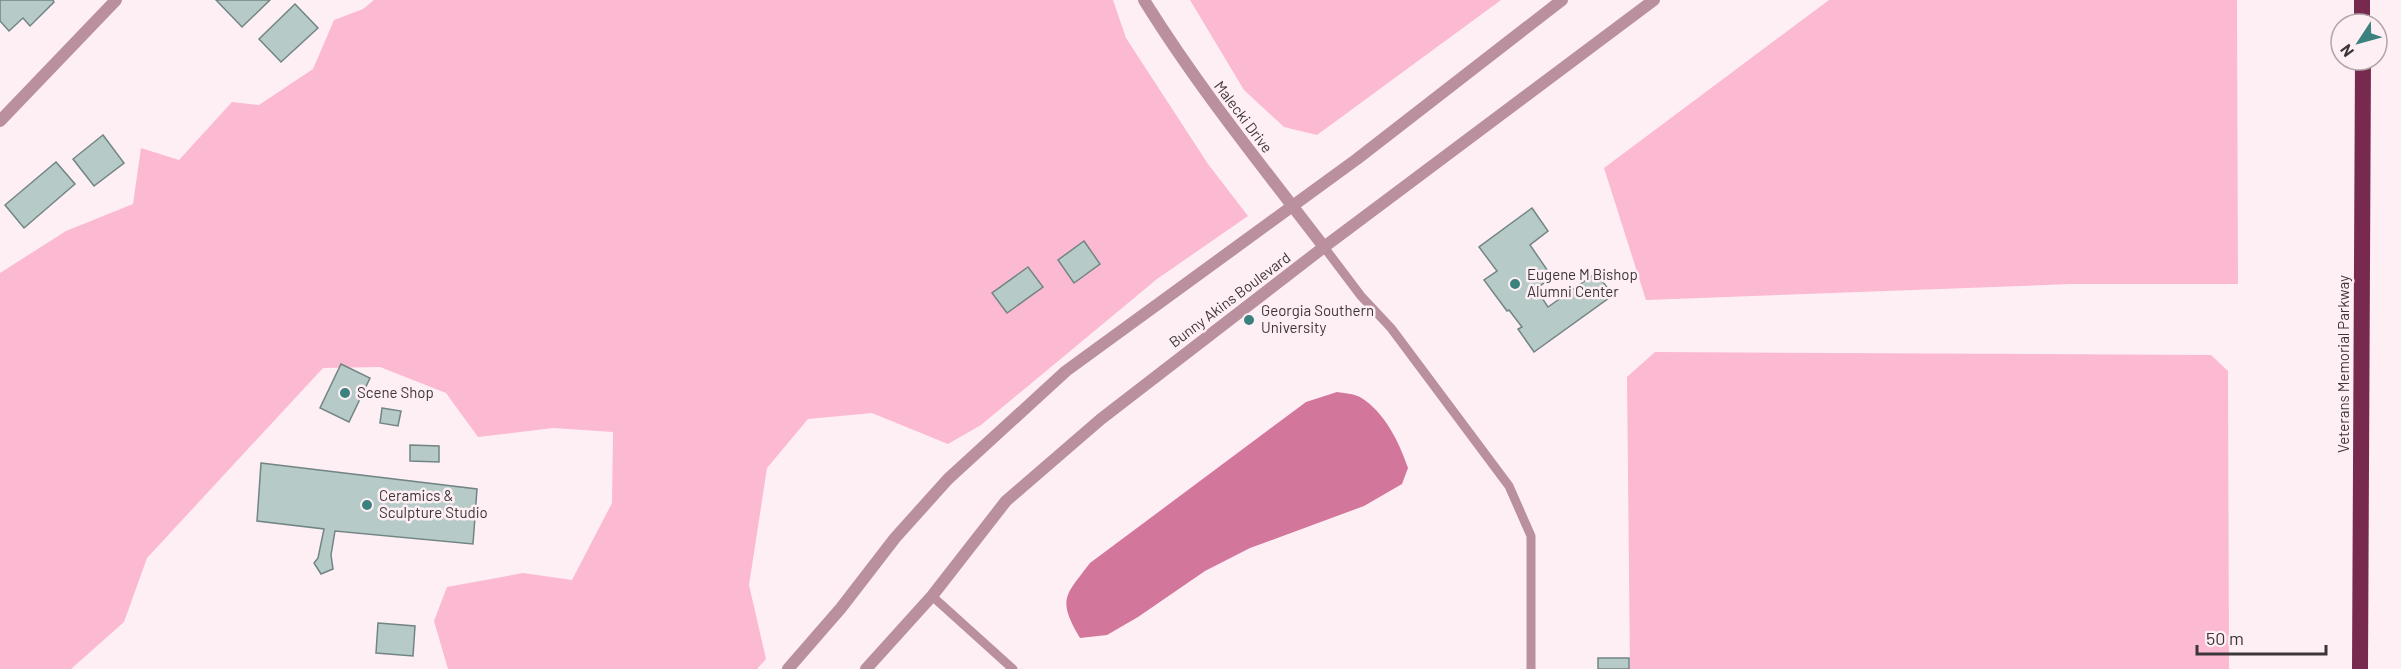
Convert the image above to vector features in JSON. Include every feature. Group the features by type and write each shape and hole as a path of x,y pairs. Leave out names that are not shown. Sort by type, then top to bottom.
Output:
{"highway":[{"name":"Veterans Memorial Parkway","path":"2360,669 2363,72"}],"street":[{"path":"0,121 116,0"},
{"name":"Malecki Drive","path":"1144,0 1174,48 1324,247"},
{"path":"788,669 841,608 895,538 948,479 1066,371 1357,159 1562,0"},
{"name":"Bunny Akins Boulevard","path":"866,669 932,596 1006,501 1101,418 1324,247 1654,0"}],"lane":[{"path":"1324,247 1361,296 1397,336 1509,486 1532,536 1531,669"},
{"path":"932,596 1013,669"}],"shaded area":[{"path":"374,0 1113,0 1126,38 1208,164 1248,216 1157,279 981,425 948,444 872,413 808,419 767,468 749,585 766,659 757,669 448,669 434,621 447,587 523,573 572,580 612,503 613,432 553,428 478,437 446,393 380,367 323,368 147,558 124,622 71,669 0,669 0,273 66,231 133,204 141,148 179,160 232,102 259,105 313,69 334,20 363,9"},
{"path":"1190,0 1501,0 1317,135 1284,127 1244,90"},
{"path":"1829,0 2237,0 2238,284 2071,284 1646,300 1604,168"},
{"path":"1655,352 2211,355 2228,371 2229,669 1630,669 1627,377"},
{"path":"1337,392 1360,397 1384,419 1408,468 1402,484 1364,506 1250,548 1205,571 1138,617 1107,635 1080,638 1068,614 1067,598 1090,563 1306,402"}],"building":[{"path":"0,0 53,0 54,2 30,26 23,18 9,31 0,21"},
{"path":"216,0 270,0 242,27"},
{"path":"295,4 318,28 281,62 259,39"},
{"path":"103,135 124,163 94,186 73,159"},
{"path":"56,162 75,184 24,228 5,205"},
{"name":"Eugene M Bishop Alumni Center","path":"1532,208 1548,231 1530,245 1552,277 1536,289 1548,307 1596,273 1613,295 1534,352 1518,329 1522,327 1484,280 1497,271 1479,247"},
{"path":"1084,241 1100,264 1074,283 1058,260"},
{"path":"1028,267 1043,287 1007,313 992,293"},
{"name":"Scene Shop","path":"341,364 370,378 349,422 320,408"},
{"path":"382,408 401,411 398,426 380,423"},
{"path":"410,445 439,446 439,462 410,461"},
{"name":"Ceramics & Sculpture Studio","path":"261,463 477,489 473,544 335,531 331,555 333,569 321,574 314,563 318,558 324,529 257,521"},
{"path":"378,623 415,626 413,656 376,653"},
{"path":"1598,658 1629,658 1629,669 1598,669"}],"place":[{"name":"Eugene M Bishop Alumni Center","path":"1515,284"},
{"name":"Georgia Southern University","path":"1249,320"},
{"name":"Scene Shop","path":"345,393"},
{"name":"Ceramics & Sculpture Studio","path":"367,505"}]}
